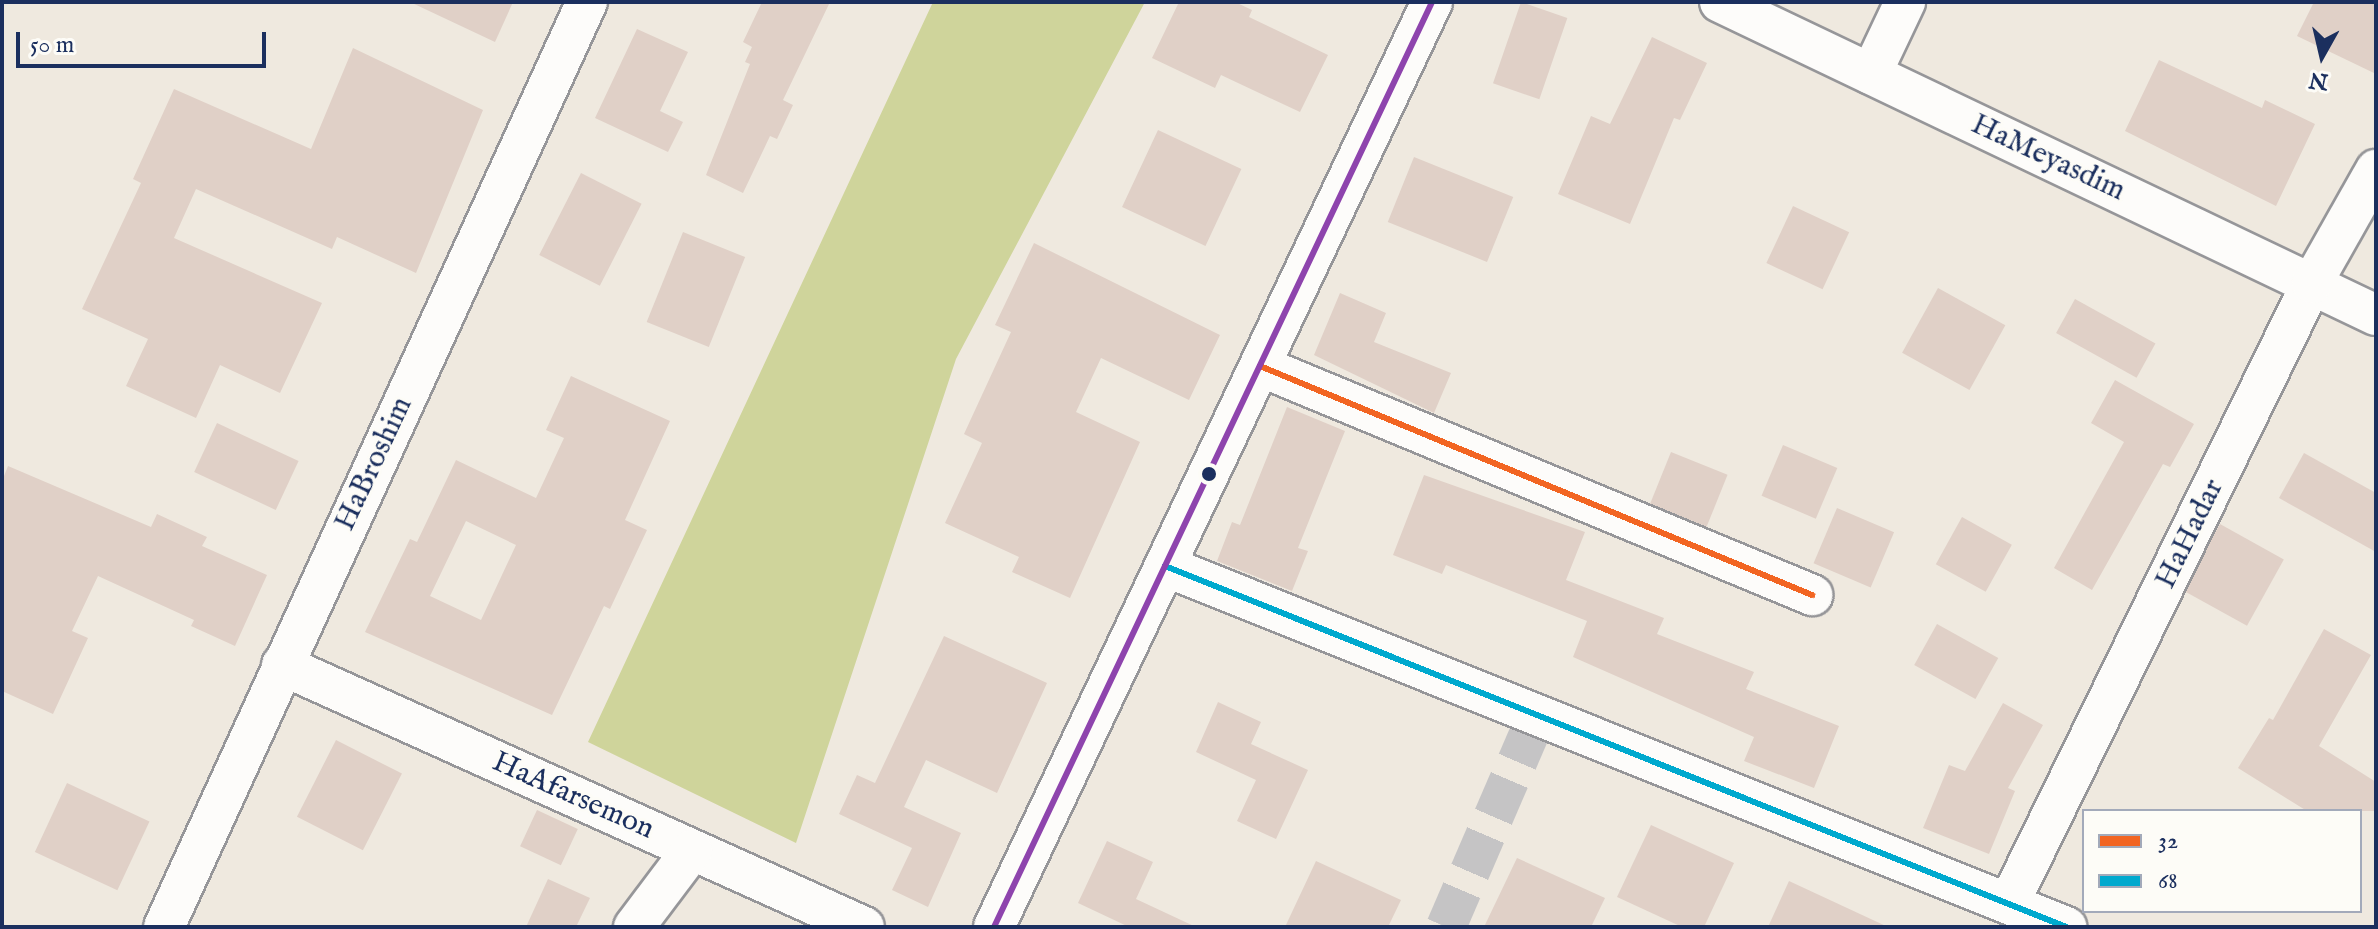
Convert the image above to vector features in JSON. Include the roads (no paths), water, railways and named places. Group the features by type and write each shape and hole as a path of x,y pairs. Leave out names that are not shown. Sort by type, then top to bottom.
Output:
{"street":[{"name":"HaBroshim","path":"164,927 587,2"},
{"path":"994,927 1432,2"},
{"name":"HaMeyasdim","path":"1720,2 2376,315"},
{"path":"1871,74 1905,2"},
{"name":"HaHadar","path":"2010,901 2312,283 2376,170"},
{"path":"1260,366 1812,595"},
{"path":"1165,566 2010,901 2066,927"},
{"name":"HaAfarsemon","path":"282,665 864,927"},
{"path":"634,927 692,850"}],"tunnel":[{"path":"1446,927 1538,713"}]}
